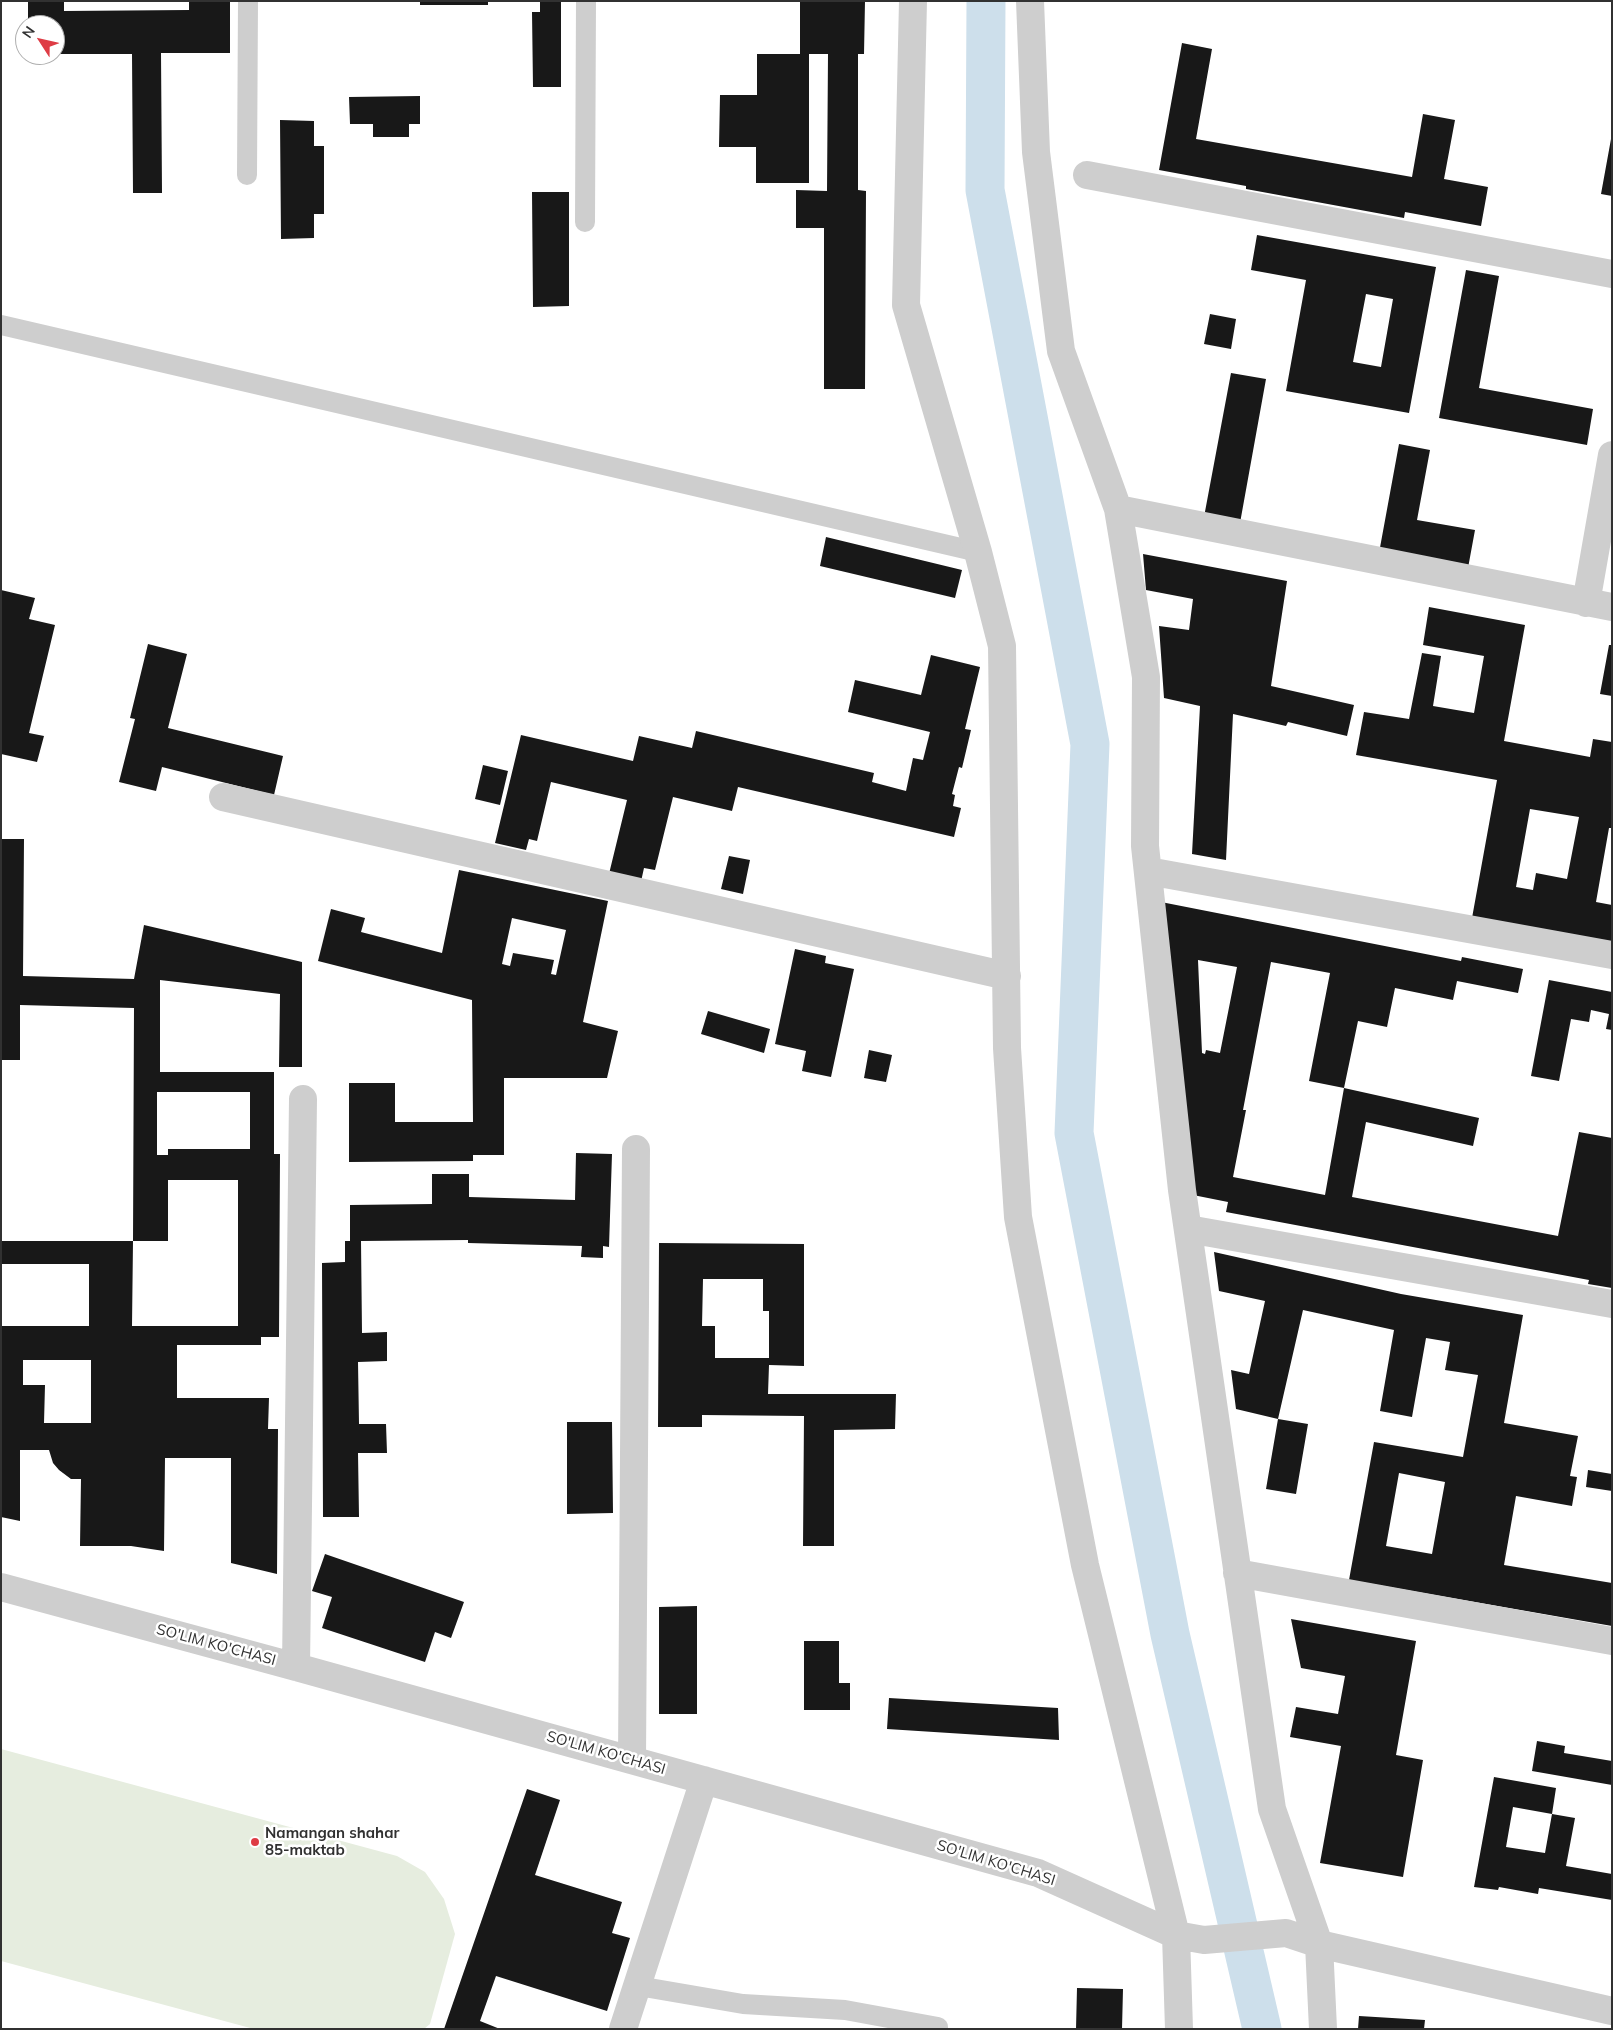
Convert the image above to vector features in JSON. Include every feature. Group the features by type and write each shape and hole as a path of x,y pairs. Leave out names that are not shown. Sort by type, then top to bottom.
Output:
{"street":[{"path":"913,1 906,305 978,552 1002,646 1007,1048 1018,1217 1085,1565 1176,1935 1179,2029"},
{"path":"1030,1 1036,152 1061,351 1118,509 1146,677 1145,846 1182,1190 1272,1809 1319,1944 1323,2029"},
{"path":"1086,175 1612,274"},
{"path":"1118,509 1599,605 1612,454"},
{"path":"223,797 1006,976"},
{"path":"1148,871 1612,955"},
{"path":"296,1666 303,1099"},
{"path":"632,1760 636,1149"},
{"path":"1188,1229 1612,1304"},
{"path":"1238,1573 1612,1641"},
{"name":"SO'LIM KO'CHASI","path":"1,1587 296,1666 1038,1873 1176,1935 1204,1940 1286,1933 1319,1944"},
{"path":"623,2029 704,1780"},
{"path":"1319,1944 1612,2011"}],"lane":[{"path":"246,175 248,1"},
{"path":"585,222 586,1"},
{"path":"1,325 978,552"},
{"path":"638,1986 743,2004 845,2010 938,2027"}],"shaded area":[{"path":"1,1749 397,1856 425,1872 444,1899 455,1934 430,2024 424,2029 254,2029 1,1961"}],"building":[{"path":"28,1 64,1 64,11 189,10 189,1 230,1 230,53 161,53 162,193 133,193 132,54 65,54 65,15 28,15"},
{"path":"420,1 488,1 488,5 420,5"},
{"path":"540,1 561,1 561,87 533,87 532,12 540,12"},
{"path":"800,1 865,1 864,54 858,54 858,190 866,191 865,389 824,389 824,228 796,228 796,190 827,191 828,54 809,54 809,183 756,183 756,147 719,147 720,95 757,95 757,54 800,54"},
{"path":"1182,43 1212,49 1196,139 1412,177 1423,114 1455,120 1444,179 1488,187 1481,226 1405,212 1404,218 1246,189 1246,186 1159,170"},
{"path":"420,96 420,124 409,124 409,137 373,137 373,124 350,124 349,97"},
{"path":"280,120 314,121 314,146 324,146 324,214 314,214 314,238 281,239"},
{"path":"1612,139 1612,196 1601,194"},
{"path":"532,192 569,192 569,306 533,307"},
{"path":"1257,235 1436,267 1409,413 1286,391 1306,280 1251,270","holes":["1366,294 1393,299 1381,367 1353,362"]},
{"path":"1466,270 1499,276 1479,388 1593,409 1587,445 1439,418"},
{"path":"1210,314 1236,319 1231,349 1204,344"},
{"path":"1231,373 1266,379 1240,523 1204,517"},
{"path":"1399,444 1430,450 1417,520 1475,530 1468,568 1379,553"},
{"path":"826,537 962,570 955,598 820,566"},
{"path":"1143,554 1287,581 1271,686 1354,705 1347,736 1288,722 1286,726 1233,714 1226,860 1192,854 1200,706 1164,698 1159,626 1189,630 1193,599 1146,590"},
{"path":"1,590 35,598 29,619 55,625 29,733 44,736 37,762 1,754"},
{"path":"1429,607 1525,625 1504,741 1590,757 1593,739 1612,742 1612,828 1609,828 1596,902 1612,905 1612,942 1472,918 1497,780 1356,755 1364,712 1409,719 1422,653 1441,656 1433,706 1474,713 1484,656 1423,645","holes":["1530,809 1579,817 1567,879 1536,873 1533,890 1516,887"]},
{"path":"148,644 187,654 168,728 283,756 274,795 162,767 156,791 119,782 135,719 130,718"},
{"path":"1609,645 1612,645 1612,696 1600,694"},
{"path":"931,655 980,667 965,729 971,730 962,768 959,767 952,794 955,795 953,806 961,808 954,837 738,787 732,811 673,797 655,870 644,868 640,886 608,878 627,800 551,782 537,841 529,839 526,850 495,843 521,735 633,761 639,736 692,748 696,731 874,773 872,782 906,791 913,758 923,760 930,732 848,712 855,680 921,695"},
{"path":"483,765 508,771 500,805 475,799"},
{"path":"1,839 24,839 23,976 134,979 144,925 302,962 302,1067 279,1067 280,994 160,980 160,1072 274,1072 274,1154 280,1154 279,1337 261,1337 261,1345 177,1345 177,1398 269,1398 268,1429 278,1429 277,1574 231,1563 231,1458 165,1458 164,1551 131,1546 80,1546 81,1479 71,1479 59,1470 53,1463 49,1450 20,1450 20,1521 1,1517 1,1326 89,1326 89,1264 1,1264 1,1241 133,1241 134,1008 20,1005 20,1060 1,1060","holes":["157,1092 250,1092 250,1149 168,1149 168,1155 157,1155","168,1180 238,1180 238,1326 132,1326 133,1241 168,1241","23,1360 91,1360 91,1423 44,1423 45,1385 23,1385"]},
{"path":"729,856 750,860 743,894 721,889"},
{"path":"459,870 608,901 583,1022 618,1031 607,1078 504,1078 504,1155 473,1155 473,1161 349,1162 349,1083 395,1083 395,1122 473,1122 472,1000 318,961 331,909 365,918 361,932 442,953","holes":["512,918 566,930 556,975 551,974 554,960 513,953 510,966 502,964"]},
{"path":"1161,902 1461,961 1462,957 1523,969 1518,993 1457,981 1453,1000 1395,988 1387,1027 1358,1021 1344,1088 1479,1118 1473,1146 1366,1122 1352,1197 1558,1236 1579,1132 1612,1138 1612,1288 1588,1284 1589,1280 1226,1212 1228,1202 1193,1195","holes":["1198,960 1237,967 1220,1053 1206,1050 1205,1054 1202,1053","1271,962 1330,973 1309,1081 1344,1088 1325,1195 1233,1177 1246,1110 1243,1110"]},
{"path":"795,949 826,956 825,963 854,969 831,1077 802,1071 806,1051 775,1044"},
{"path":"1549,980 1612,992 1612,1030 1606,1029 1609,1014 1591,1010 1589,1022 1571,1019 1559,1081 1531,1076"},
{"path":"708,1011 770,1029 764,1053 701,1034"},
{"path":"869,1050 892,1055 886,1082 864,1078"},
{"path":"576,1153 612,1154 609,1247 603,1246 603,1258 581,1257 582,1246 468,1243 468,1240 361,1241 362,1333 387,1332 387,1361 358,1362 359,1424 386,1424 387,1453 358,1453 359,1517 323,1517 322,1263 345,1262 345,1241 350,1241 350,1205 432,1204 432,1174 469,1174 469,1197 575,1200"},
{"path":"659,1243 804,1244 804,1366 769,1365 768,1394 896,1394 895,1429 834,1430 834,1546 803,1546 804,1416 702,1415 702,1427 658,1427","holes":["703,1279 763,1279 763,1311 769,1311 769,1358 715,1358 715,1326 702,1326"]},
{"path":"1214,1252 1401,1294 1523,1315 1504,1423 1578,1436 1570,1476 1577,1477 1572,1506 1516,1496 1504,1565 1612,1583 1612,1626 1349,1580 1374,1442 1463,1457 1478,1375 1445,1370 1450,1342 1426,1338 1412,1417 1380,1411 1394,1330 1303,1310 1278,1419 1236,1409 1231,1370 1249,1374 1265,1301 1219,1291","holes":["1399,1473 1445,1482 1432,1554 1386,1546"]},
{"path":"1278,1419 1308,1424 1296,1494 1266,1489"},
{"path":"567,1422 612,1422 613,1513 567,1514"},
{"path":"1588,1470 1612,1474 1612,1491 1586,1487"},
{"path":"325,1554 464,1602 451,1638 435,1632 425,1662 322,1628 332,1597 312,1591"},
{"path":"697,1606 697,1714 659,1714 659,1607"},
{"path":"1291,1619 1416,1641 1396,1755 1423,1760 1403,1877 1320,1863 1341,1746 1290,1737 1296,1707 1338,1714 1345,1676 1301,1668"},
{"path":"804,1641 839,1641 839,1683 850,1683 850,1710 804,1710"},
{"path":"889,1698 1058,1708 1059,1740 887,1729"},
{"path":"1537,1741 1565,1746 1564,1753 1612,1761 1612,1785 1532,1771"},
{"path":"1494,1777 1556,1788 1552,1814 1575,1818 1566,1866 1612,1874 1612,1900 1539,1888 1538,1894 1499,1887 1498,1890 1474,1887","holes":["1513,1807 1552,1814 1545,1853 1506,1847"]},
{"path":"527,1789 560,1800 535,1875 622,1902 612,1933 630,1938 607,2011 496,1976 480,2021 500,2029 444,2029"},
{"path":"1077,1988 1123,1989 1122,2029 1076,2029"},
{"path":"1359,2016 1425,2020 1424,2029 1358,2029"}],"waterway":[{"path":"986,1 985,190 1090,744 1074,1133 1170,1634 1262,2029"}],"place":[{"name":"Namangan shahar 85-maktab","path":"255,1842"}]}
